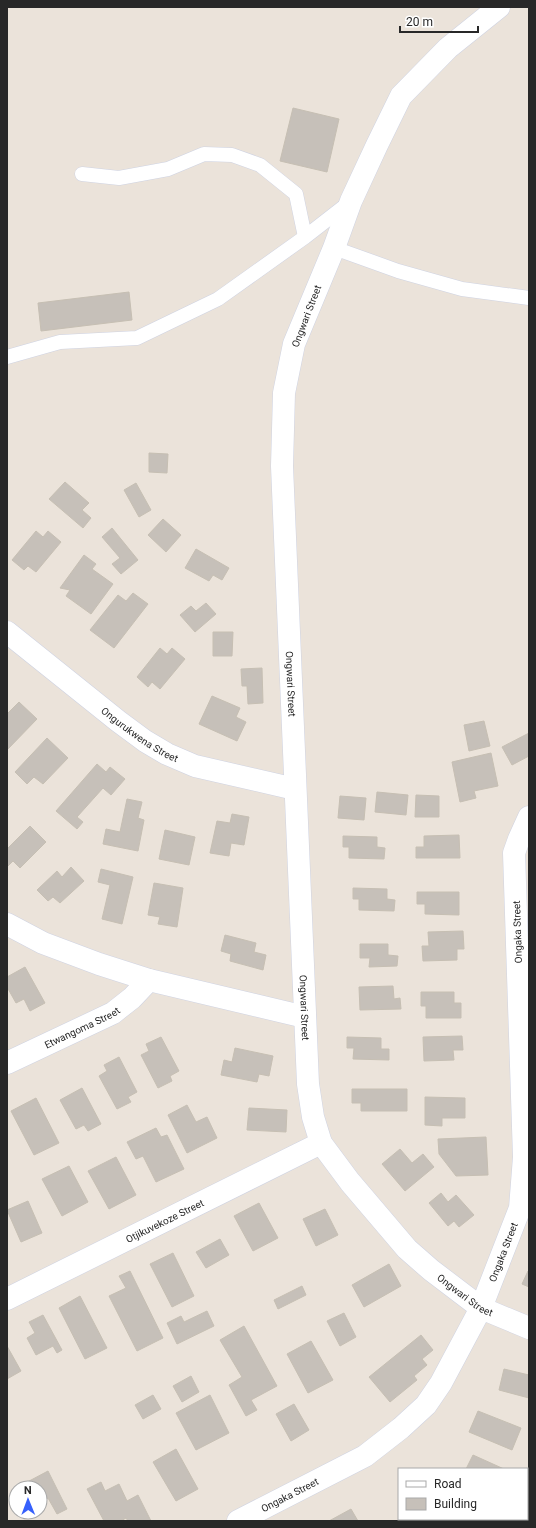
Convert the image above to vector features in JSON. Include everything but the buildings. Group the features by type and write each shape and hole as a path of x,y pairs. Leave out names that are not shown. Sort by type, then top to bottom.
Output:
{"street":[{"name":"Ongwari Street","path":"499,7 448,48 401,96 351,201 334,248 294,344 284,393 282,466 308,1084 313,1117 321,1143 350,1182 407,1248 431,1270 481,1308 529,1328"},
{"name":"Ongurukwena Street","path":"7,632 118,721 145,741 167,754 195,766 295,789"},
{"name":"Ongaka Street","path":"238,1521 365,1456 402,1428 426,1406 441,1383 481,1308 520,1208 524,1157 514,853 518,839 529,817"},
{"path":"7,924 43,943 149,980 305,1017"},
{"name":"Etwangoma Street","path":"7,1063 113,1013 132,998 149,980"},
{"name":"Otjikuvekoze Street","path":"7,1299 321,1143"}],"lane":[{"path":"82,174 119,178 168,168 204,154 232,155 260,165 296,194 305,237"},
{"path":"7,358 60,342 137,338 218,299 305,237 351,201"},
{"path":"334,248 398,270 462,289 529,298"}]}
